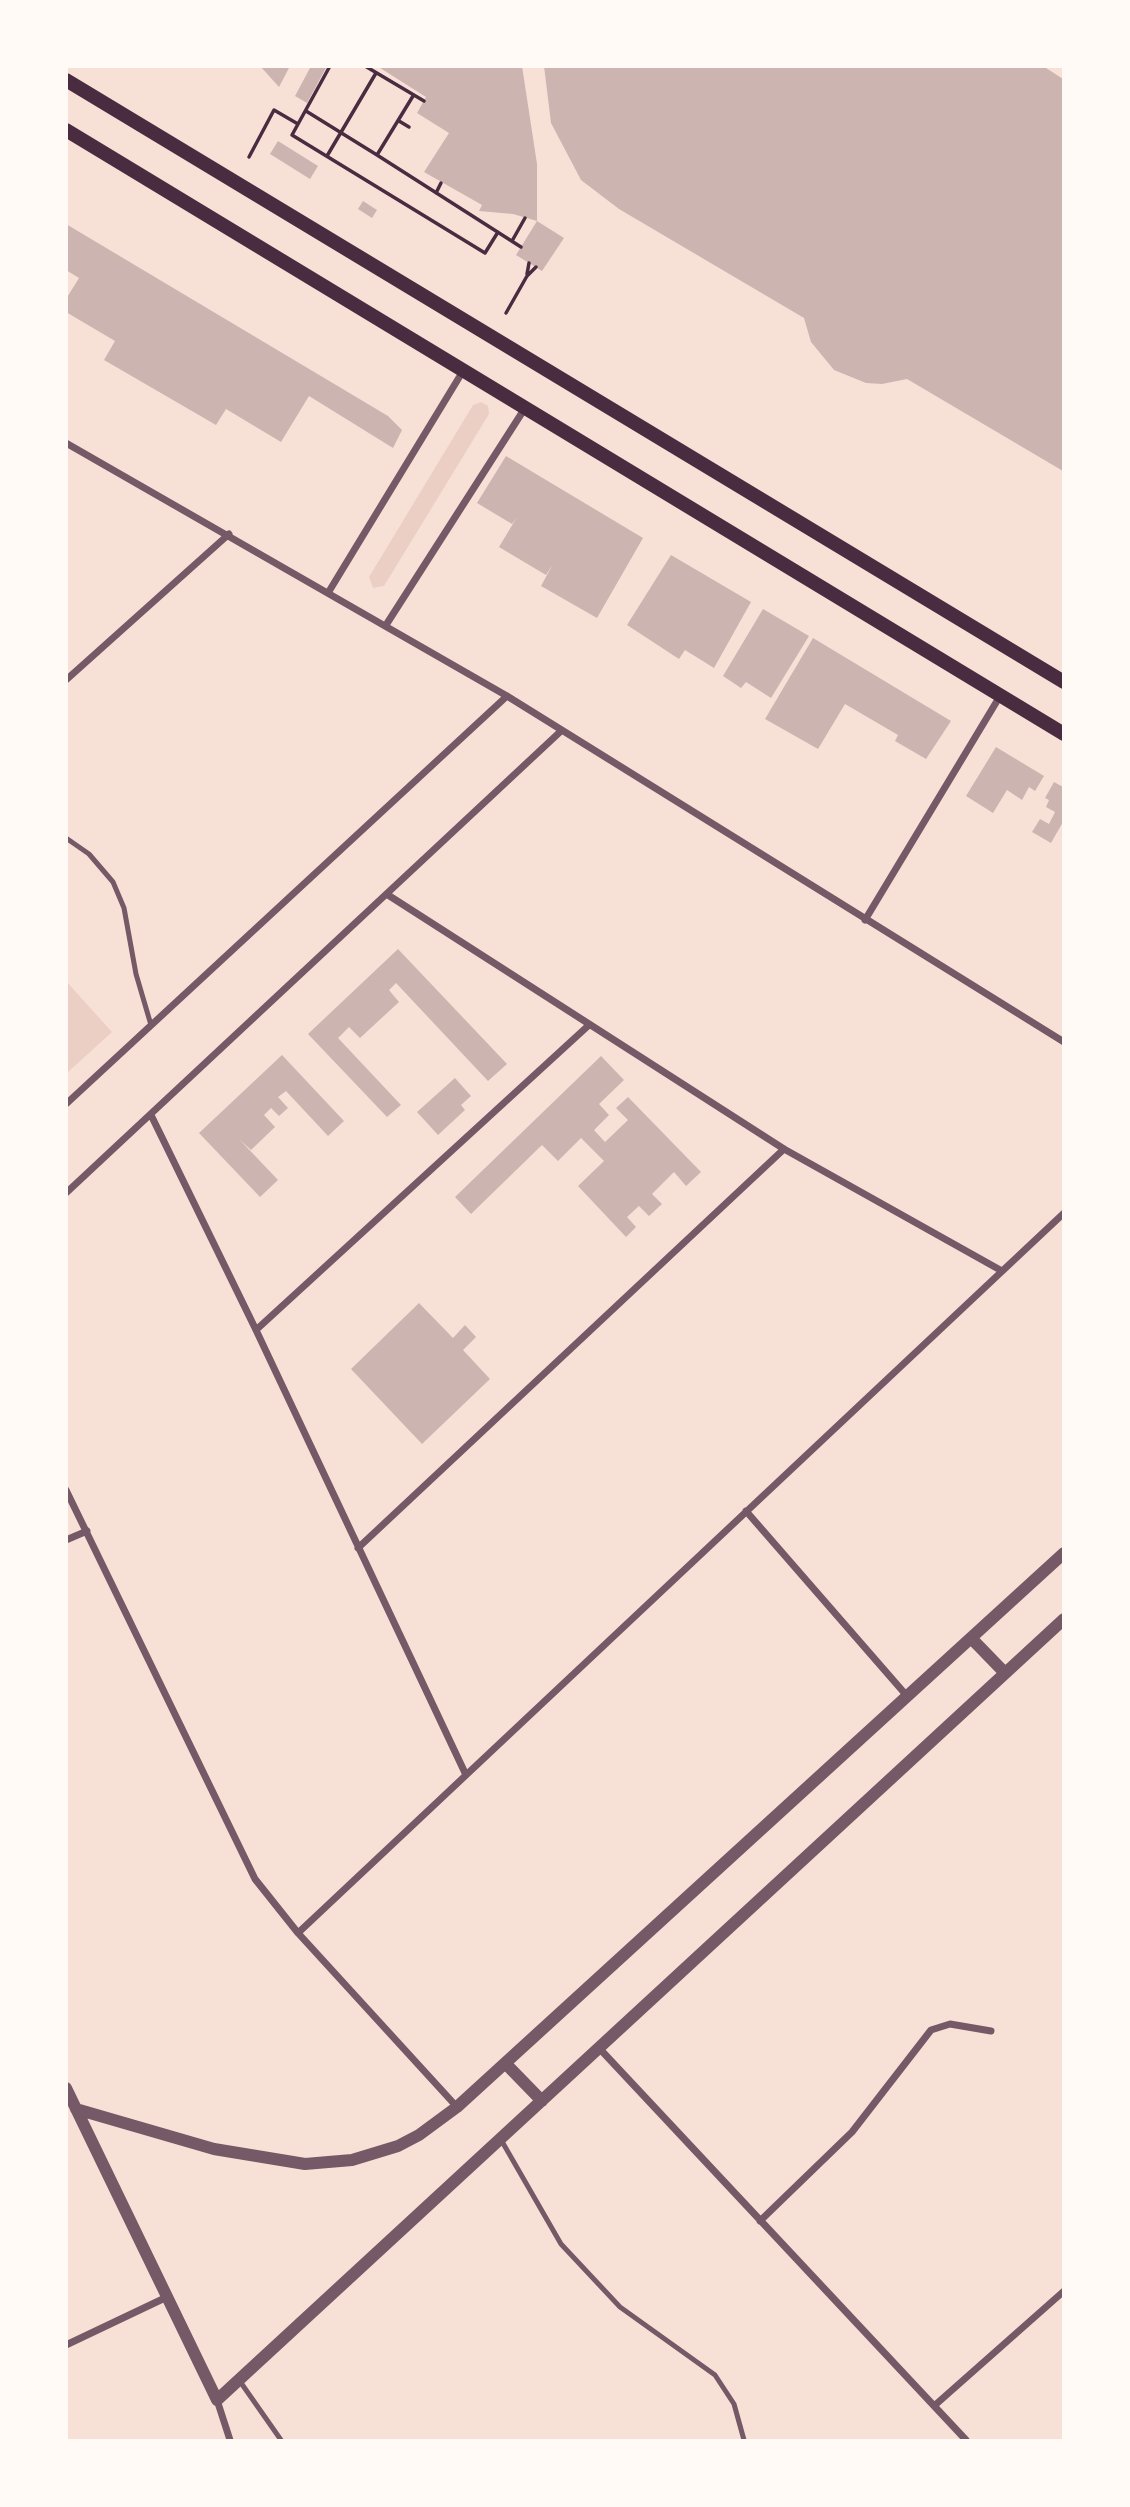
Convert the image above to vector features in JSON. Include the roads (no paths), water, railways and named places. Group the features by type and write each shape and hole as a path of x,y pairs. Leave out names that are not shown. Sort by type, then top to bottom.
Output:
{"main road":[{"path":"66,80 1063,682"},
{"path":"66,130 1063,734"}],"street":[{"path":"328,593 464,370"},
{"path":"386,625 525,408"},
{"path":"66,443 229,534 507,696 1063,1042"},
{"path":"66,680 229,534"},
{"path":"66,1104 507,696"},
{"path":"865,920 1000,696"},
{"path":"66,1193 561,731"},
{"path":"388,895 784,1149 1002,1271"},
{"path":"256,1330 589,1025"},
{"path":"151,1115 256,1330 466,1776"},
{"path":"358,1548 784,1149"},
{"path":"298,1933 1063,1213"},
{"path":"66,1490 255,1879 298,1933 457,2107"},
{"path":"746,1511 907,1696"},
{"path":"66,1540 87,1531"},
{"path":"76,2109 214,2149 305,2164 352,2160 398,2146 439,2122 457,2107 1063,1553"},
{"path":"216,2400 1063,1619"},
{"path":"971,1638 1005,1673"},
{"path":"760,2221 852,2132 931,2030 950,2024 991,2031"},
{"path":"599,2048 966,2441"},
{"path":"505,2063 541,2101"},
{"path":"66,2088 216,2400 230,2441"},
{"path":"934,2406 1063,2291"},
{"path":"66,2345 167,2297"}],"lane":[{"path":"66,838 89,854 113,882 121,899 136,974 151,1025"},
{"path":"500,2138 561,2244 620,2307 715,2375 734,2404 744,2441"},
{"path":"238,2380 281,2441"}]}
